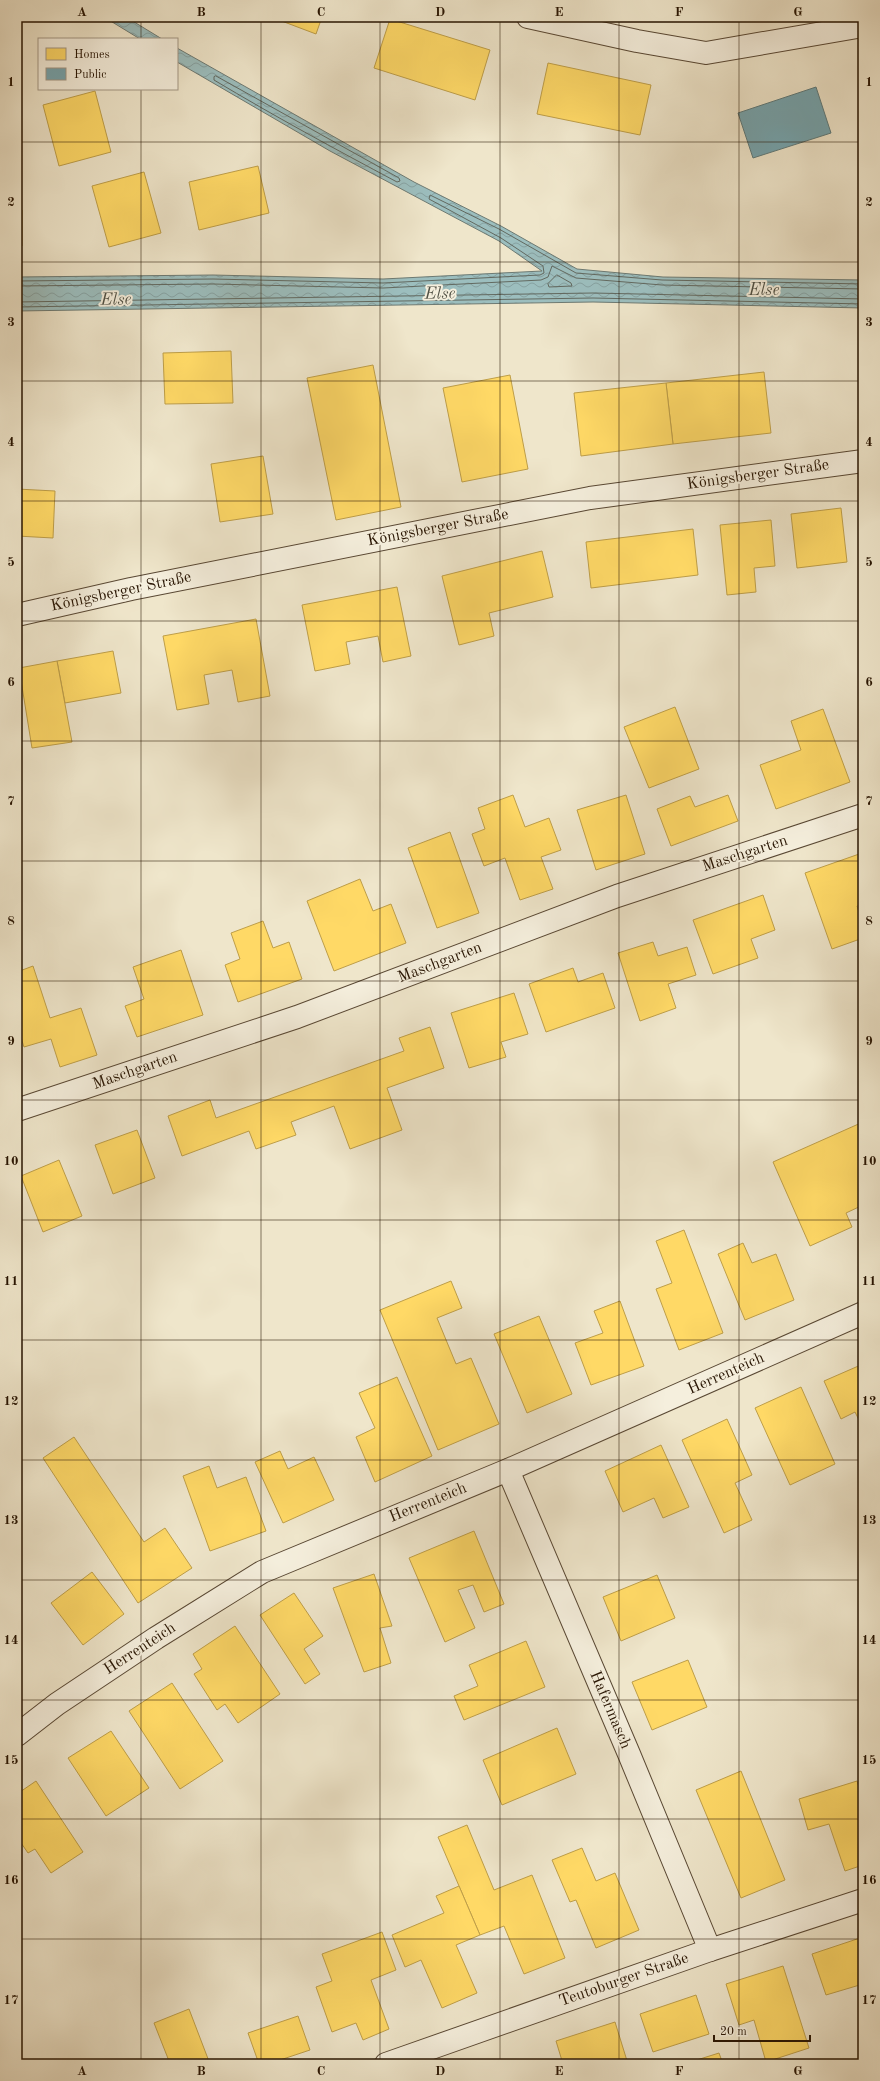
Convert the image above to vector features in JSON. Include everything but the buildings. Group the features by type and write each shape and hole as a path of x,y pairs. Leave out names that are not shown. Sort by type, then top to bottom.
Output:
{"street":[{"path":"528,17 637,41 706,53 863,26"},
{"name":"Königsberger Straße","path":"17,615 139,588 590,498 863,461"},
{"name":"Maschgarten","path":"17,1110 297,1016 617,896 863,815"},
{"name":"Herrenteich","path":"17,1735 57,1704 156,1638 262,1572 508,1470 863,1313"},
{"name":"Hafermasch","path":"508,1470 630,1754 710,1950"},
{"name":"Teutoburger Straße","path":"386,2064 710,1950 863,1900"}],"water":[{"path":"104,17 126,17 160,38 138,38"},
{"name":"Else","path":"178,49 414,182 501,226 577,269 663,277 863,280 863,308 593,302 17,311 17,277 213,275 383,279 542,271 499,241 330,151 178,63"}]}
